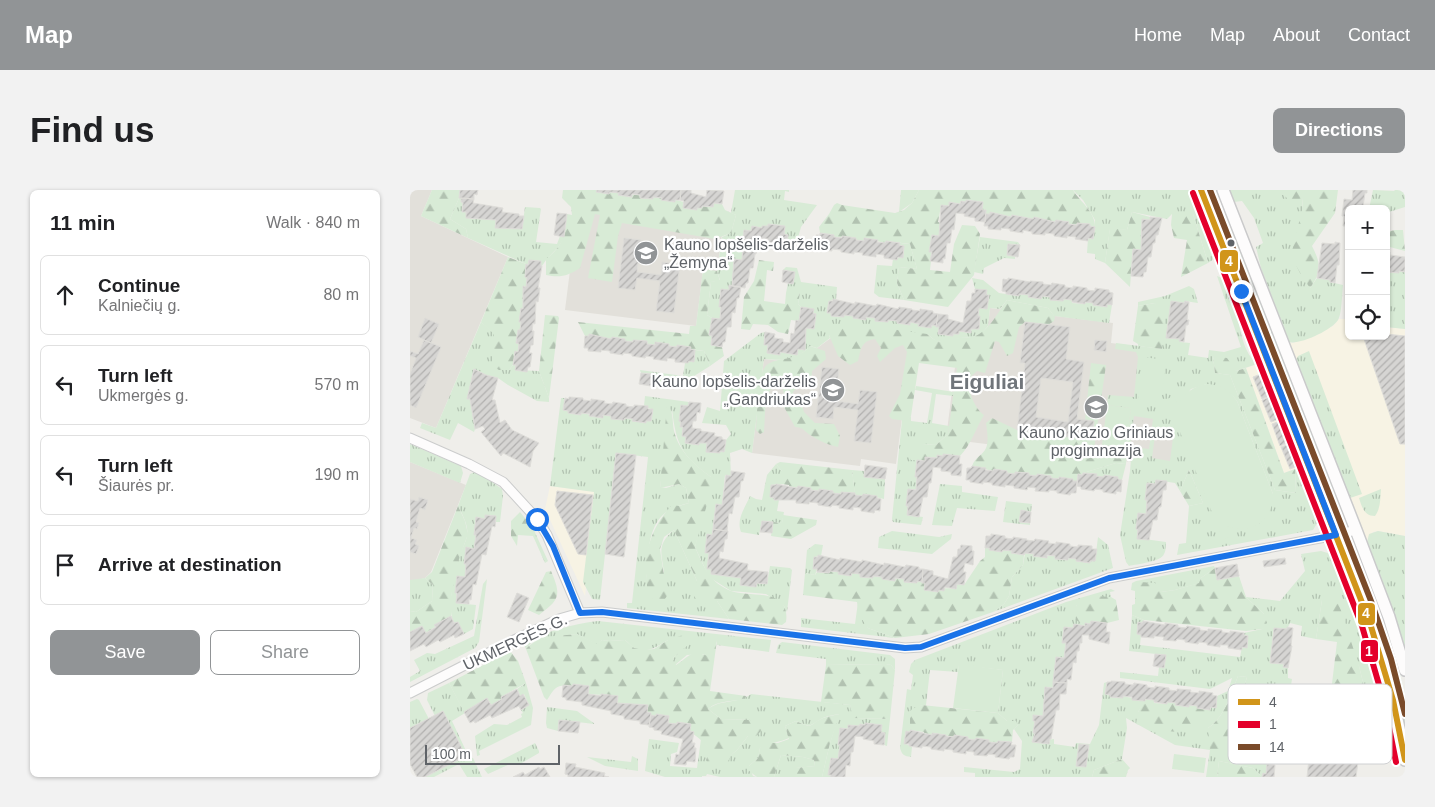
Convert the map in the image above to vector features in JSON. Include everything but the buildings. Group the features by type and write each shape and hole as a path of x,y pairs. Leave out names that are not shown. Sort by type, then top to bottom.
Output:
{"main road":[{"path":"1201,190 1379,648 1389,684"},
{"path":"1223,190 1389,617 1405,670"},
{"path":"1392,697 1405,760"}],"street":[{"path":"410,438 469,464 503,482 537,519 547,535 580,613"},
{"name":"UKMERGĖS G.","path":"410,693 514,640 559,619 580,613 602,612 905,648 921,647 1109,578 1356,530"}],"shaded area":[{"path":"410,190 432,190 421,216 508,257 436,428 410,418"},
{"name":"Kauno lopšelis-darželis „Žemyna“","path":"578,207 723,225 717,271 703,270 696,326 565,310"},
{"name":"Kauno Kazio Griniaus progimnazija","path":"990,308 1113,323 1111,343 1173,351 1189,469 946,439 958,343 986,346"},
{"path":"1339,319 1345,319 1345,340 1390,340 1390,327 1405,329 1405,536 1378,531 1373,532 1368,537 1367,543 1289,342 1293,343 1333,326"},
{"name":"Kauno lopšelis-darželis „Gandriukas“","path":"839,332 912,341 896,464 861,459 860,466 752,453 764,359 797,363"},
{"path":"1261,363 1269,378 1268,384 1289,435 1294,441 1303,466 1284,473 1246,368"},
{"path":"410,462 466,485 431,572 425,578 418,580 410,580"},
{"path":"550,486 598,492 585,596 545,509"}],"green space":[{"path":"432,190 460,190 459,198 450,219 466,229 468,238 421,216"},
{"path":"563,190 597,190 596,192 609,194 610,192 619,193 618,195 640,195 640,198 662,198 662,200 675,202 675,200 702,208 702,206 713,207 714,203 722,204 725,210 736,215 731,233 715,239 622,223 618,236 612,282 588,278 600,215 595,214 580,268 564,276 551,276 546,275 546,259 560,244 567,214 572,215 571,207 562,198"},
{"path":"735,190 789,190 789,192 785,191 784,200 817,205 801,227 795,249 787,247 788,235 784,234 784,226 769,224 768,226 762,226 762,228 752,227 751,231 744,231 742,260 734,260 732,286 729,286 729,290 721,290 720,319 712,318 707,315 711,282 720,280 717,271 722,237 731,233 736,215 731,213"},
{"path":"901,190 919,190 912,203 899,212"},
{"path":"919,190 1073,190 1093,216 1095,227 1090,226 1090,224 1068,224 1068,222 1056,220 1055,222 1034,217 1033,219 1012,215 1011,217 990,212 990,214 986,214 986,210 982,210 983,202 967,200 966,202 961,201 960,204 949,202 949,206 941,206 938,222 941,223 939,236 932,235 929,251 932,252 930,270 950,272 954,244 962,225 975,226 980,234 974,275 948,307 904,300 897,283 899,267 917,269 910,244 886,241 885,243 864,238 864,241 856,240 856,238 834,237 834,235 820,233 819,227 837,203 895,213 904,210 912,203"},
{"path":"1073,190 1192,190 1220,255 1208,263 1193,214 1172,214 1167,219 1132,212 1127,230 1110,229 1105,263 1095,259 1095,254 1087,253 1088,238 1093,239 1095,220 1083,200"},
{"path":"1206,190 1213,190 1243,254 1342,508 1341,513 1338,512 1307,436 1288,398"},
{"path":"1229,190 1282,190 1282,194 1302,197 1310,288 1317,278 1343,285 1341,308 1335,324 1308,339 1289,342 1261,268 1256,247 1263,243 1254,218 1242,201 1234,202"},
{"path":"1282,190 1338,190 1335,213 1312,246 1319,267 1317,277 1310,288 1291,255 1303,206 1302,198 1292,202 1282,194"},
{"path":"1373,190 1405,190 1405,207 1390,212 1390,205 1370,205"},
{"path":"459,198 461,198 463,203 462,212 466,212 466,218 496,220 496,228 522,229 525,207 540,208 536,242 557,244 560,236 564,237 542,266 541,261 529,260 528,265 468,238 466,229 450,219"},
{"path":"1132,212 1150,217 1150,220 1142,219 1141,250 1133,249 1130,287 1105,263 1110,228 1127,230"},
{"path":"1172,214 1193,214 1208,263 1181,277 1187,240 1174,238 1171,225"},
{"path":"1403,230 1405,251 1390,247 1390,231"},
{"path":"980,237 1018,242 1020,245 1008,244 1007,255 1015,256 1015,259 1004,258 984,268 983,274 974,272"},
{"path":"900,243 910,244 917,269 899,267 897,283 904,300 879,297 874,293 877,265 892,266 893,259 903,257 904,246 899,245"},
{"path":"508,257 526,264 525,277 527,278 526,287 523,287 523,309 521,309 520,330 518,330 516,343 519,344 518,352 515,352 513,365 509,370 499,370 492,366 494,334 481,322"},
{"path":"759,260 774,262 773,271 767,270 764,301 785,304 786,293 800,293 798,304 801,307 799,321 791,320 788,334 778,332 768,325 753,324 750,330 741,329 744,297 754,281"},
{"path":"786,267 797,268 801,282 837,287 836,300 829,301 827,313 831,313 831,316 844,317 844,315 866,320 866,317 875,318 875,321 897,321 897,323 909,325 910,322 931,327 932,325 953,336 953,334 959,334 959,331 970,333 971,329 978,329 979,308 987,308 989,295 986,295 987,291 975,289 972,278 983,280 999,293 1019,296 1019,294 1029,295 1028,297 1050,297 1050,300 1072,300 1072,303 1085,304 1085,302 1106,307 1107,304 1112,305 1109,323 1054,316 1048,308 1007,300 1000,309 990,308 988,326 982,333 974,337 960,338 946,343 936,341 927,334 829,335 830,338 817,348 810,346 795,357 777,360 764,359 752,453 742,449 730,453 731,476 725,475 722,505 716,504 712,535 707,534 705,553 709,553 707,568 711,569 711,574 741,578 740,585 756,587 757,583 767,584 770,566 790,568 792,570 787,612 784,606 766,594 731,591 709,577 695,547 711,477 693,463 682,449 678,441 672,409 660,487 666,488 679,484 686,488 689,503 666,512 654,529 649,548 647,587 664,572 661,554 663,544 674,530 697,581 717,601 729,619 627,608 627,603 632,603 648,457 616,453 600,600 592,599 583,582 594,492 550,486 561,398 565,398 563,410 568,411 568,413 603,417 603,415 611,416 611,419 624,420 625,418 646,423 646,421 651,421 653,410 644,406 645,396 689,402 688,406 681,405 679,421 681,422 680,427 683,427 682,436 686,437 685,443 698,445 699,443 707,443 706,452 724,452 726,440 731,434 726,425 702,423 707,407 720,411 724,361 765,332 764,344 768,345 767,353 779,355 780,352 797,354 798,349 805,349 806,328 814,328 816,314 813,313 813,309 801,307 798,304 800,293 786,293 788,283 793,283 795,272 783,270"},
{"path":"703,269 717,271 720,281 711,282 707,315 712,318 709,335 712,336 711,345 722,347 724,356 710,366 704,351 677,345 677,347 655,343 655,345 647,344 647,341 634,340 633,342 612,337 611,339 590,335 585,336 578,322 689,334 690,326 696,326"},
{"path":"1399,271 1405,272 1405,329 1390,327 1390,272 1398,273"},
{"path":"1217,276 1225,279 1234,301 1241,335 1247,351 1257,364 1236,371 1213,356 1215,373 1230,375 1275,490 1296,493 1295,469 1299,467 1319,520 1313,530 1177,555 1179,544 1186,543 1189,506 1203,503 1189,470 1180,491 1175,483 1156,480 1155,484 1147,483 1146,514 1138,513 1137,538 1166,542 1166,550 1162,557 1158,559 1129,566 1126,562 1120,535 1132,447 1149,449 1153,419 1134,416 1130,447 1126,447 1131,408 1107,405 1108,395 1134,397 1138,357 1136,352 1115,349 1116,343 1162,349 1155,303 1138,306 1138,302 1165,296 1189,286 1194,289 1198,303 1185,301 1166,337 1190,343 1188,355 1208,358 1209,350 1224,352 1241,347","holes":["1207,384 1221,388 1237,401 1273,494 1226,526 1178,406 1191,389","1156,428 1174,430 1170,461 1152,458"]},
{"path":"1007,300 1048,308 1055,317 1054,321 1048,325 1025,322 1019,327 1013,353 1007,356 999,342 995,341 985,373 977,371 971,376 969,381 972,398 977,408 984,415 970,442 960,456 943,454 943,456 937,455 937,458 926,457 925,461 911,460 908,455 923,444 936,445 948,434 957,368 919,363 911,416 907,421 892,419 889,416 900,394 907,352 903,345 895,348 880,362 877,356 881,348 875,339 870,340 862,346 858,361 850,365 838,356 829,335 835,327 854,324 927,334 939,342 946,342 980,334 989,326"},
{"path":"1155,303 1165,320 1162,349 1138,346 1133,341 1138,306"},
{"path":"545,315 558,316 559,318 549,398 539,371"},
{"path":"481,322 494,333 509,370 513,365 516,365 516,370 539,371 549,402 537,401 498,378 474,369 467,399 470,399 474,432 458,423 450,440 420,428 422,423 436,428"},
{"path":"810,346 825,351 826,359 812,371 811,385 807,388 799,385 793,392 793,403 802,406 804,412 815,423 834,424 840,436 838,447 823,442 802,428 795,427 783,405 784,394 781,382 775,385 768,396 764,432 760,434 756,430 760,380 765,367 778,360 799,354"},
{"path":"695,350 704,351 710,366 675,388 651,386 652,374 641,373 640,370 683,376 685,363 694,361"},
{"path":"1309,351 1362,494 1350,498 1296,360 1298,356"},
{"path":"1213,356 1227,358 1236,371 1246,368 1284,473 1295,469 1296,493 1275,490 1230,375 1215,373"},
{"path":"1143,357 1166,360 1161,402 1138,399"},
{"path":"1091,363 1106,365 1094,449 1127,454 1126,464 1116,463 1083,473 1082,475 1078,474 1077,481 1059,477 1059,479 1051,478 1050,476 1037,474 1037,476 1029,475 1029,473 1016,472 1015,474 994,469 993,471 972,466 986,448 988,439 986,423 992,418 1017,430 1092,440 1094,421 1085,420"},
{"path":"1207,384 1225,389 1237,401 1273,494 1272,504 1265,519 1253,527 1245,529 1227,526 1230,537 1223,540 1167,399 1174,396 1178,406 1183,397 1190,391 1197,386"},
{"path":"916,386 954,392 953,396 936,394 932,423 949,426 948,434 936,445 923,444 917,460 916,489 908,490 907,515 923,517 921,525 893,522 892,519 902,420 907,420 911,416 911,421 927,423 932,393 915,390"},
{"path":"667,404 672,413 676,439 694,463 711,477 711,490 695,547 708,573 717,583 731,591 768,596 782,603 786,611 786,622 782,625 729,619 717,601 703,604 698,603 694,598 697,581 674,530 664,537 660,549 667,596 662,603 654,602 647,587 647,575 643,570 652,535 660,520 672,505 679,506 689,503 686,488 679,484 660,488"},
{"path":"1107,405 1131,408 1126,448 1102,445"},
{"path":"410,444 461,466 463,473 460,483 410,462"},
{"path":"780,462 852,470 855,493 841,492 841,494 820,489 819,491 811,490 811,488 789,487 789,485 782,484 782,471 776,464"},
{"path":"1116,463 1126,464 1122,480 1083,473"},
{"path":"776,464 782,471 782,484 771,485 770,497 779,500 777,511 784,512 782,523 762,521 759,535 741,532 740,518 750,496 762,500 767,475"},
{"path":"852,470 864,471 864,477 885,479 884,499 863,494 863,496 855,495"},
{"path":"1189,470 1203,503 1189,506 1180,491"},
{"path":"475,472 502,489 503,496 500,522 496,522 496,516 486,515 485,519 476,518 474,549 466,548 465,577 457,576 456,603 476,605 473,629 464,634 458,622 454,623 451,600 455,573 466,541 467,531 465,520 458,506 470,474"},
{"path":"940,484 962,486 962,492 998,497 995,511 957,508 952,526 932,525"},
{"path":"1381,489 1377,513 1375,516 1371,516 1364,510 1359,498"},
{"path":"1006,501 1032,504 1031,512 1021,511 1019,522 1030,523 1030,525 1003,522"},
{"path":"458,506 465,521 468,534 459,559 451,596 451,616 426,633 422,626 410,632 410,611 416,612 432,601 433,585 425,578 432,572"},
{"path":"520,512 533,528 548,561 545,563 533,536 518,535 517,546 511,536 511,521"},
{"path":"783,515 817,520 816,525 791,539 771,536 773,522 782,523"},
{"path":"892,531 939,537 952,534 951,539 932,554 878,548 879,537"},
{"path":"1378,531 1405,536 1405,649 1367,543 1369,534"},
{"path":"1098,537 1108,545 1113,568 993,612 1004,604 1009,596 1012,577 1023,565 1025,553 1034,554 1033,556 1055,556 1055,559 1076,559 1076,561 1090,563 1090,561 1095,561"},
{"path":"815,544 823,545 821,556 814,557 813,568 817,569 815,575 805,573 807,550"},
{"path":"985,548 1002,552 1003,550 1012,551 1012,553 1024,555 1023,565 1012,577 1009,596 1004,604 993,612 929,634 895,638 868,628 859,615 857,602 803,595 805,573 815,575 817,572 829,573 830,571 851,576 852,573 860,574 861,577 882,577 883,579 895,581 895,578 904,579 904,582 916,583 917,581 925,583 924,590 956,589 957,584 964,585 980,561 985,557"},
{"path":"1321,551 1331,554 1335,560 1340,559 1374,647 1375,660 1371,664 1376,684 1363,684 1359,666 1322,600 1316,639 1301,636 1302,626 1290,623 1287,629 1274,628 1270,662 1284,664 1284,667 1288,668 1288,678 1292,679 1291,684 1245,684 1247,677 1238,676 1235,684 1230,684 1232,678 1210,689 1120,678 1120,672 1158,676 1159,667 1164,667 1165,655 1129,651 1132,615 1144,620 1142,623 1138,622 1137,634 1141,635 1140,645 1240,657 1242,647 1247,648 1248,636 1244,635 1244,633 1262,629 1264,614 1246,597 1280,601 1305,571 1301,554"},
{"path":"1353,553 1367,584 1400,674 1405,694 1405,731 1395,684 1351,556"},
{"path":"1214,566 1215,568 1201,578 1200,583 1161,592 1135,587 1135,591 1131,590 1132,583 1136,581"},
{"path":"1215,568 1217,580 1239,576 1246,597 1264,614 1267,623 1262,629 1246,631 1144,620 1132,615 1132,605 1135,604 1135,587 1140,582 1155,583 1161,592 1175,590 1199,583 1201,578"},
{"path":"551,571 557,586 557,597 539,615 528,610 546,572"},
{"path":"425,578 433,585 432,601 416,612 410,611 410,580"},
{"path":"487,579 479,642 475,648 410,682 410,677 420,671 414,660 427,653 435,654 474,636 483,584"},
{"path":"1111,589 1115,591 1110,592 1111,597 1088,599 1076,606 1076,619 1085,626 1074,625 1063,643 1066,643 1064,658 1056,657 1053,688 1045,687 1043,716 1033,715 1033,720 1035,721 1033,733 1035,733 1032,742 1054,739 1054,744 1075,747 1076,743 1090,744 1099,725 1104,683 1107,682 1106,694 1110,695 1110,697 1123,698 1123,696 1145,701 1138,712 1210,710 1211,707 1216,708 1217,696 1228,691 1228,702 1223,712 1214,724 1208,728 1228,750 1228,763 1219,761 1217,777 1206,777 1210,750 1175,745 1126,718 1127,728 1122,759 1094,770 1092,777 975,777 975,773 964,772 964,767 1014,772 1020,769 1022,741 1014,729 1018,725 1007,721 998,713 1003,670 959,665 958,672 930,670 926,705 922,705 910,712 910,732 906,732 904,743 912,747 911,757 905,756 900,748 907,689 911,690 913,675 909,672 911,664 915,660 1066,602"},
{"path":"1096,596 1111,597 1116,600 1119,620 1107,623 1085,623 1085,626 1076,620 1075,609 1079,602"},
{"path":"1337,598 1363,684 1332,684 1337,642 1316,639 1322,600"},
{"path":"858,602 868,628 895,638 801,627 801,618 855,624"},
{"path":"598,621 771,640 769,652 717,645 717,640 708,657 703,654 687,655 675,665 673,658 683,648 668,640 643,651 634,648 625,640 602,640 597,645 577,634 546,638 531,643 526,649 524,645 526,641 552,631"},
{"path":"577,634 597,644 602,640 625,640 634,648 643,650 654,649 668,640 683,635 688,645 673,658 676,665 693,654 697,653 708,656 711,642 717,640 710,691 746,696 745,699 721,703 708,709 721,719 750,720 760,724 763,729 755,737 748,736 731,755 728,763 714,765 708,764 706,760 710,750 699,738 677,722 677,724 668,723 669,716 651,715 651,713 647,712 647,705 617,703 618,696 588,694 589,686 573,684 572,686 557,687 547,700 544,697 526,649 531,644 543,639"},
{"path":"782,642 890,655 895,659 895,670 891,665 886,664 826,665 826,659 776,653 778,645"},
{"path":"510,651 518,661 526,683 491,705 487,698 464,712 449,683"},
{"path":"959,664 1003,670 998,713 953,708"},
{"path":"826,665 891,665 895,670 890,719 853,718 850,705 821,702"},
{"path":"1238,676 1247,677 1245,684 1235,684"},
{"path":"449,683 465,713 452,721 467,753 466,756 443,711 435,716 427,700 428,693"},
{"path":"526,683 533,708 531,725 479,751 480,755 477,756 475,736 494,724 507,725 522,717 521,714 523,713 521,710 529,705 524,694 520,696 517,689"},
{"path":"751,694 850,705 854,718 890,719 887,746 884,745 885,733 881,732 882,725 866,723 859,726 848,725 848,729 840,728 838,759 831,758 830,777 822,777 839,714 825,717 811,725 805,725 796,721 785,726 789,738 760,748 758,758 749,766 753,776 757,777 720,777 707,774 702,777 665,777 645,771 649,739 679,743 677,752 671,754 670,766 697,768 701,739 711,750 706,760 731,755 748,736 750,720 721,719 708,709"},
{"path":"417,699 429,719 410,728 410,702"},
{"path":"1145,699 1154,700 1154,703 1176,703 1176,705 1197,706 1197,708 1210,710 1204,720 1187,731 1161,730 1136,724 1138,712"},
{"path":"1228,702 1228,751 1210,750 1208,728 1214,724"},
{"path":"922,705 998,713 1007,721 1016,721 1018,725 1013,730 1012,742 998,741 997,743 954,735 954,737 933,733 932,735 924,734 924,732 910,730 910,712 912,709"},
{"path":"547,707 577,711 595,724 559,720 558,731 547,728"},
{"path":"840,714 830,743 822,777 796,777 795,768 815,766 814,760 781,755 774,777 757,777 749,771 749,766 758,758 760,748 764,743 778,743 789,739 785,726 796,721 809,726 823,718"},
{"path":"535,743 539,753 520,764 512,763 488,774 484,769"},
{"path":"1174,754 1206,758 1204,773 1172,769"},
{"path":"781,755 814,760 815,766 796,768 796,777 774,777"},
{"path":"466,756 473,758 482,777 467,777 459,764 434,777 425,777"},
{"path":"632,756 638,759 638,771 605,766 587,757 631,762"},
{"path":"1122,759 1130,768 1126,777 1092,777 1094,770"},
{"path":"1219,761 1253,768 1262,777 1217,777"},
{"path":"1234,764 1267,764 1266,774 1263,774 1262,777 1253,768"}],"transit line":[{"name":"4","path":"1201,190 1370,623 1388,684"},
{"name":"14","path":"1210,190 1371,601 1391,659 1405,714"},
{"name":"1","path":"1193,193 1362,626 1379,684"},
{"name":"4","path":"1392,697 1405,760"},
{"name":"1","path":"1392,742 1396,762"}],"place":[{"name":"Kauno lopšelis-darželis „Žemyna“","path":"646,253"},
{"name":"Kauno lopšelis-darželis „Gandriukas“","path":"833,390"},
{"name":"Kauno Kazio Griniaus progimnazija","path":"1096,407"}],"district":[{"name":"Eiguliai","path":"987,381"}],"route":[{"path":"537,519 553,546 580,613 602,612 905,648 921,647 1109,578 1336,535 1241,291"}]}
